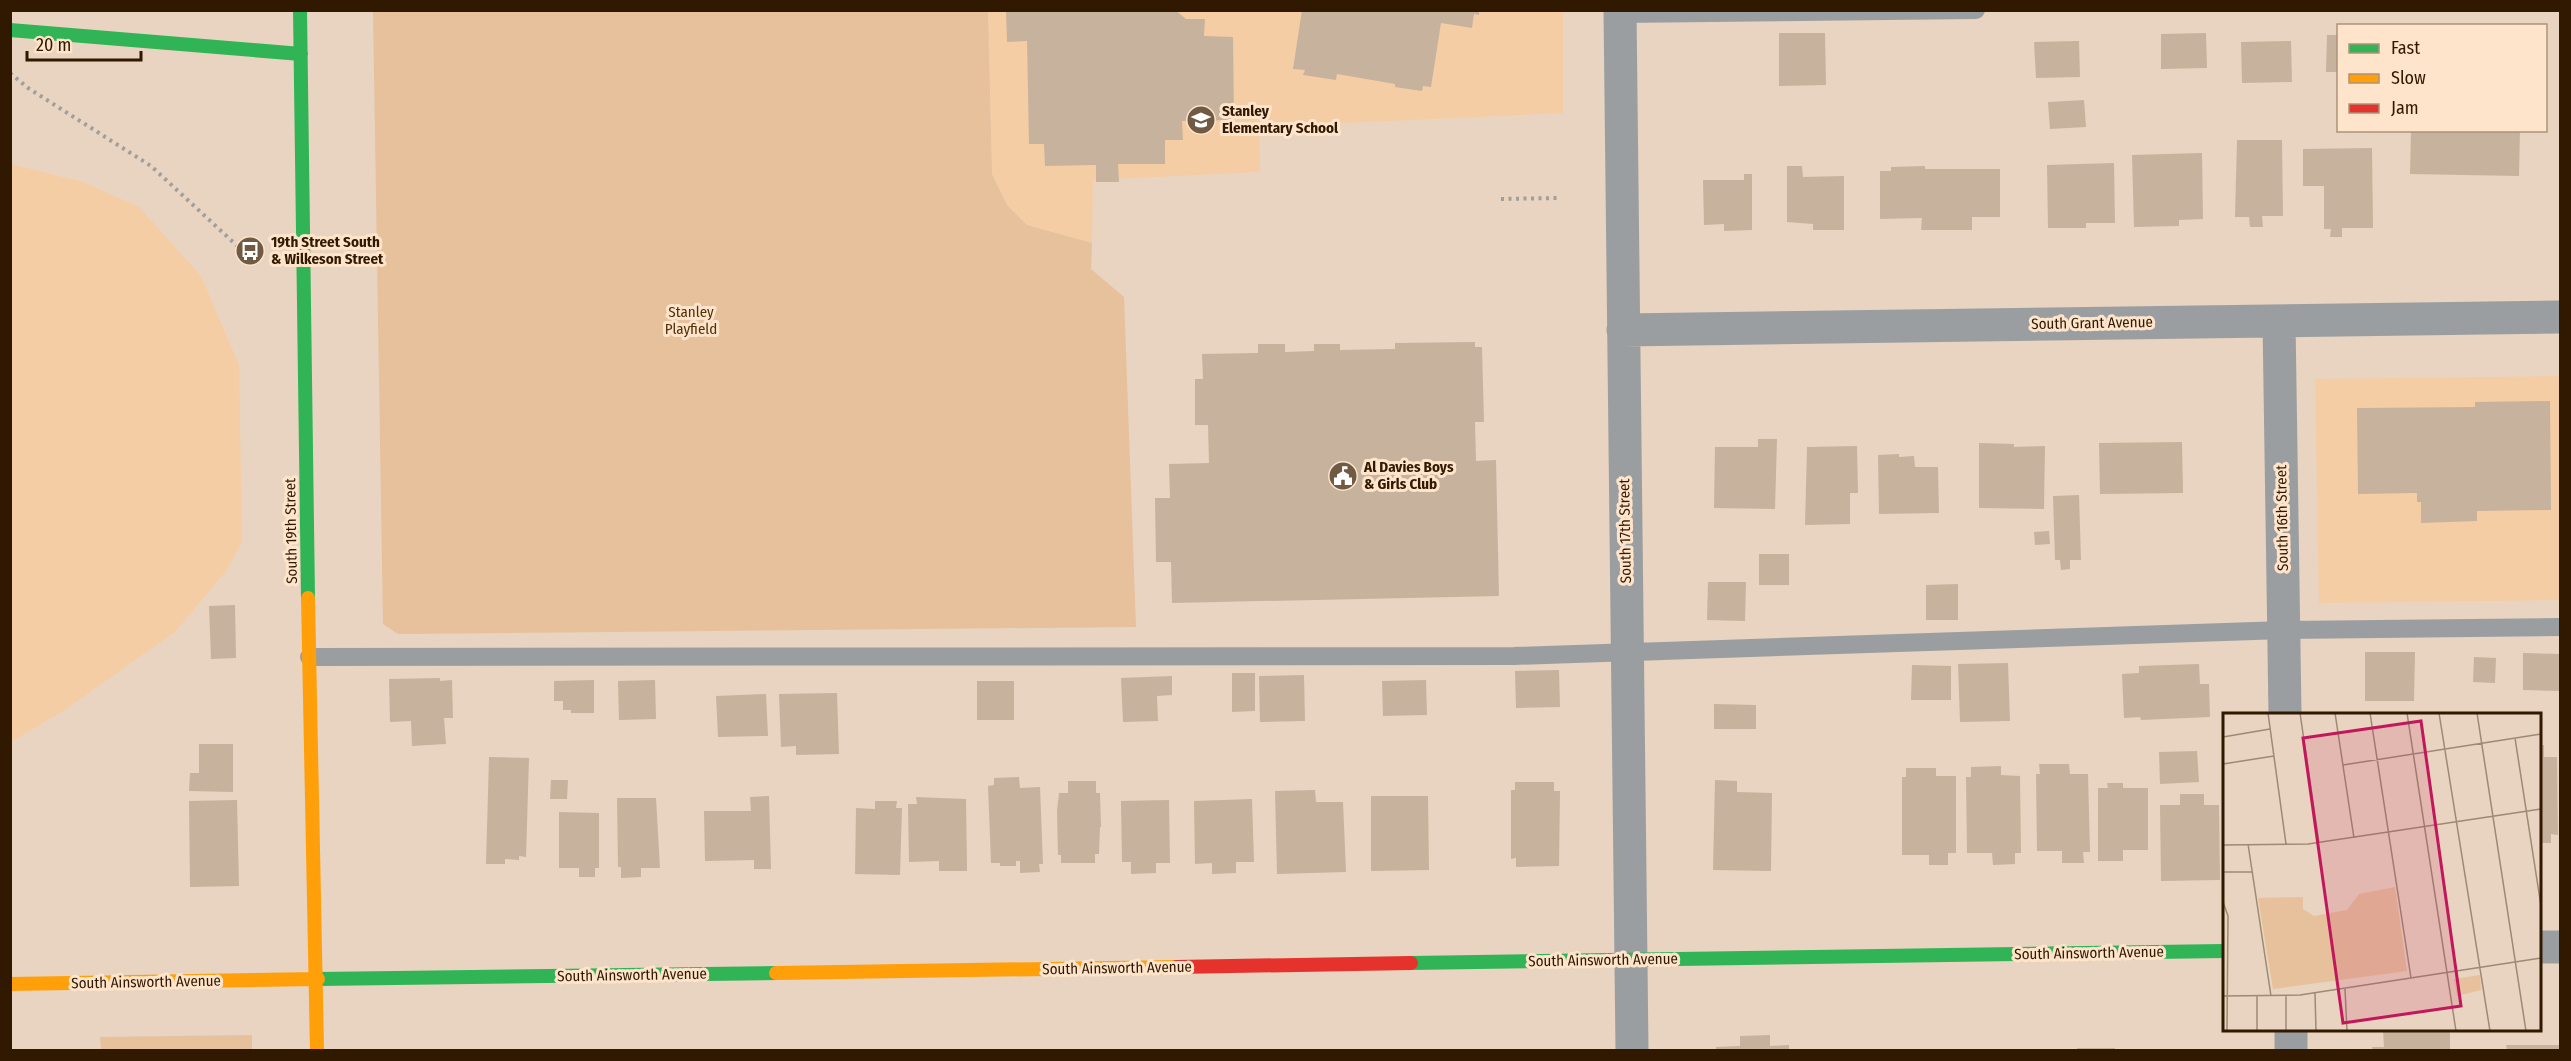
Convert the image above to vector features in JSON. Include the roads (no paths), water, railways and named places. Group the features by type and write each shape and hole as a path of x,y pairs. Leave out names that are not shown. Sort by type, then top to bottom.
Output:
{"street":[{"name":"South 19th Street","path":"300,10 317,1050"},
{"name":"South 17th Street","path":"1620,12 1632,1050"},
{"path":"10,30 301,54"},
{"name":"South Grant Avenue","path":"1623,330 2560,317"},
{"name":"South 16th Street","path":"2280,321 2285,713"},
{"path":"2541,947 2560,947"},
{"name":"South Ainsworth Avenue","path":"10,984 2223,951"},
{"path":"2291,1031 2291,1050"}],"lane":[{"path":"1620,12 1976,10"},
{"path":"309,657 1514,656 2284,630 2560,627"}],"place":[{"name":"Stanley Elementary School","path":"1201,120"},
{"name":"19th Street South & Wilkeson Street","path":"250,251"},
{"name":"Al Davies Boys & Girls Club","path":"1343,476"}],"park label":[{"name":"Stanley Playfield","path":"691,320"}]}
